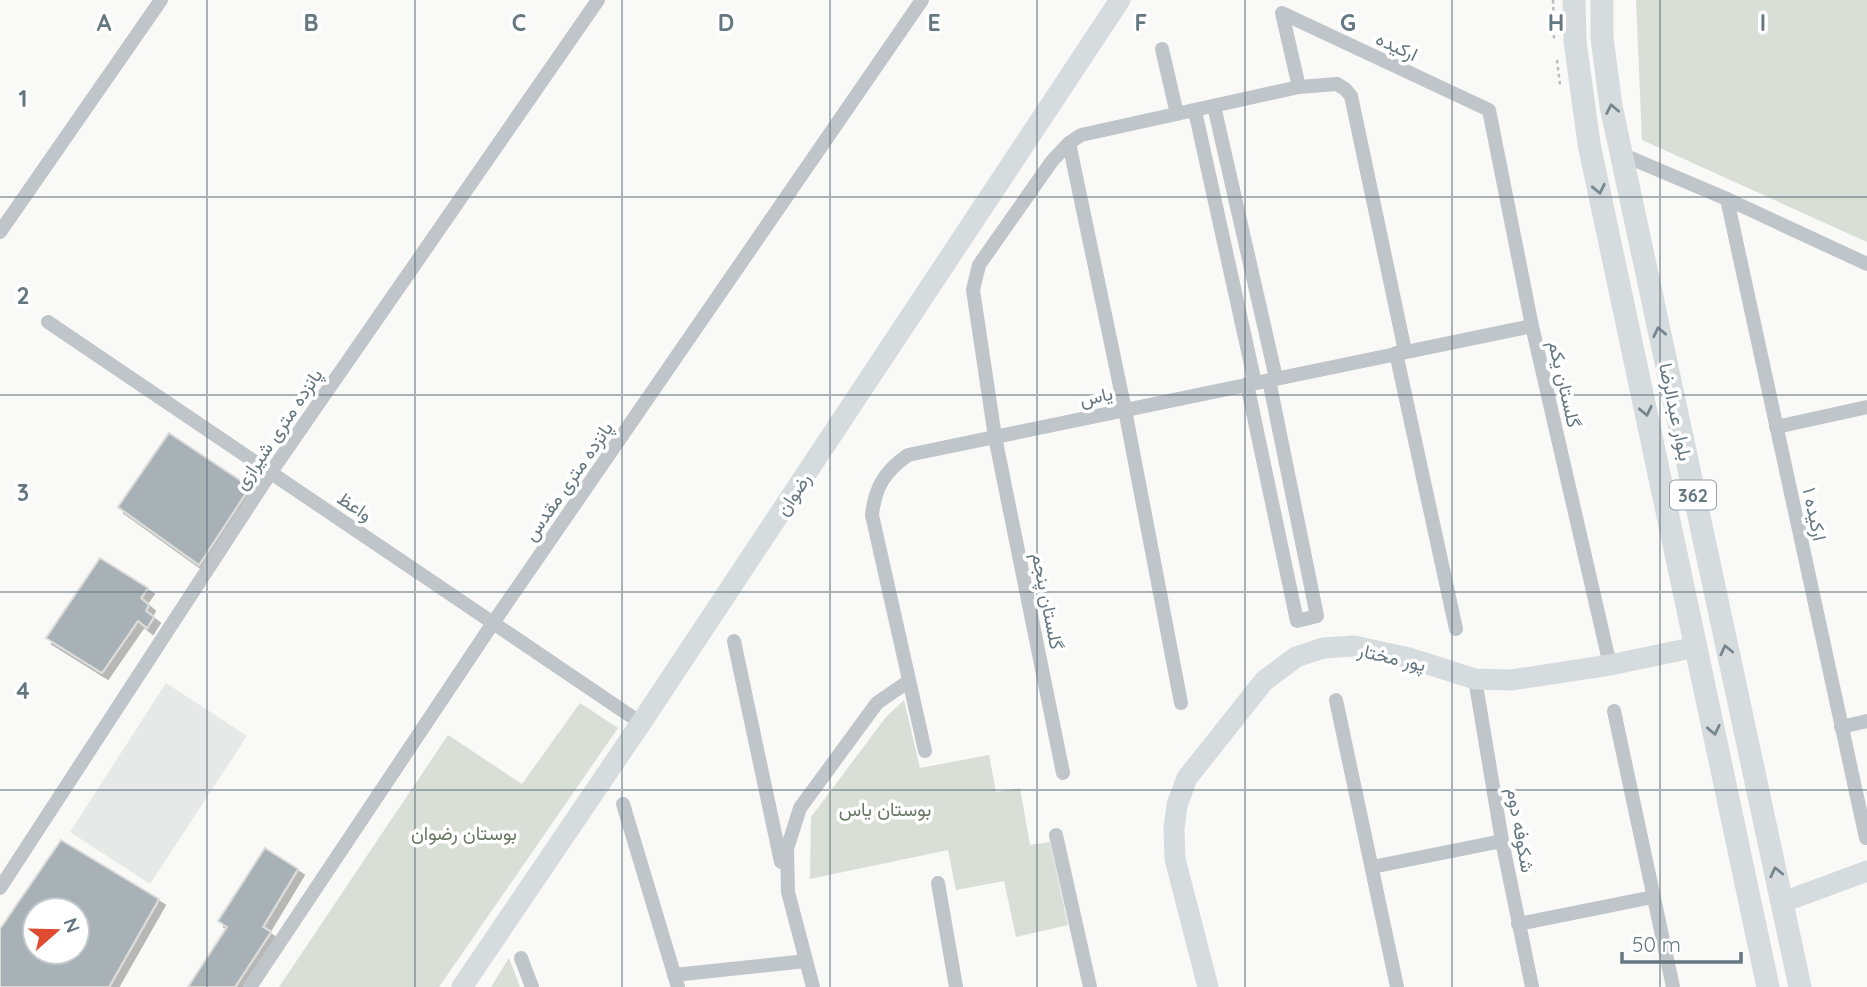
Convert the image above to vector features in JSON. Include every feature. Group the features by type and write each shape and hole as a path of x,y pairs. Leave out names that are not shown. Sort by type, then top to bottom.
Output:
{"main road":[{"name":"رضوان","path":"463,987 1120,0"},
{"name":"بلوار عبدالرضا","path":"1574,0 1575,41 1587,131 1768,987"},
{"name":"بلوار عبدالرضا","path":"1602,0 1602,38 1611,106 1800,987"},
{"name":"پور مختار","path":"1208,987 1175,859 1177,804 1187,778 1264,681 1296,657 1323,648 1354,646 1409,658 1475,679 1511,680 1610,665 1696,647"},
{"path":"1752,909 1783,902 1867,871"}],"street":[{"path":"0,232 161,0"},
{"name":"پانزده متری شیرازی","path":"0,888 271,472 598,0"},
{"name":"پانزده متری مقدس","path":"250,987 493,623 922,0"},
{"name":"ارکیده","path":"1299,87 1282,13 1489,110"},
{"path":"1162,49 1177,114"},
{"path":"1181,704 1125,410 1069,143 1081,135 1299,87 1337,84 1351,96 1456,629"},
{"path":"1195,111 1262,381 1317,616 1297,621 1262,381 1214,106"},
{"name":"گلستان یکم","path":"1489,110 1532,326 1610,665"},
{"name":"گلستان پنجم","path":"1063,773 995,436 973,289 979,265 1052,161 1069,143"},
{"path":"1621,154 1727,199 1867,264"},
{"name":"ارکیده ۱","path":"1727,199 1866,838"},
{"name":"واعظ","path":"48,322 641,723"},
{"name":"یاس","path":"925,751 872,515 874,497 881,480 893,465 908,455 995,436 1532,326"},
{"path":"1776,427 1867,407"},
{"path":"734,641 788,892 813,987"},
{"name":"شکوفه دوم","path":"1475,679 1518,924 1532,987"},
{"path":"788,892 787,849 800,808 877,703 909,681"},
{"path":"1336,700 1397,987"},
{"path":"1614,711 1673,987"},
{"path":"1841,727 1867,721"},
{"path":"623,804 676,981 806,961"},
{"path":"1056,835 1090,987"},
{"path":"1372,867 1503,841"},
{"path":"938,883 956,987"},
{"path":"1518,924 1653,897"},
{"path":"521,958 532,987"}],"shaded area":[{"path":"166,683 247,736 150,884 70,832"}],"green space":[{"path":"1636,0 1867,0 1867,242 1642,140"},
{"name":"بوستان یاس","path":"904,700 920,768 989,755 996,792 1020,788 1030,845 1050,842 1068,925 1016,937 1004,881 956,890 948,850 810,879 811,817 886,717"},
{"name":"بوستان رضوان","path":"580,703 618,728 439,987 279,987 448,735 522,784"},
{"path":"509,958 520,987 491,987"}],"building":[{"path":"169,433 250,487 199,565 118,507"},
{"path":"100,558 148,588 141,598 149,605 146,611 154,617 147,628 138,621 102,673 46,638"},
{"path":"61,840 159,899 109,987 0,987 0,929 21,898 21,966 91,966 91,896 23,896"},
{"path":"265,848 298,869 263,927 271,932 235,987 188,987 227,927 218,921"}]}
